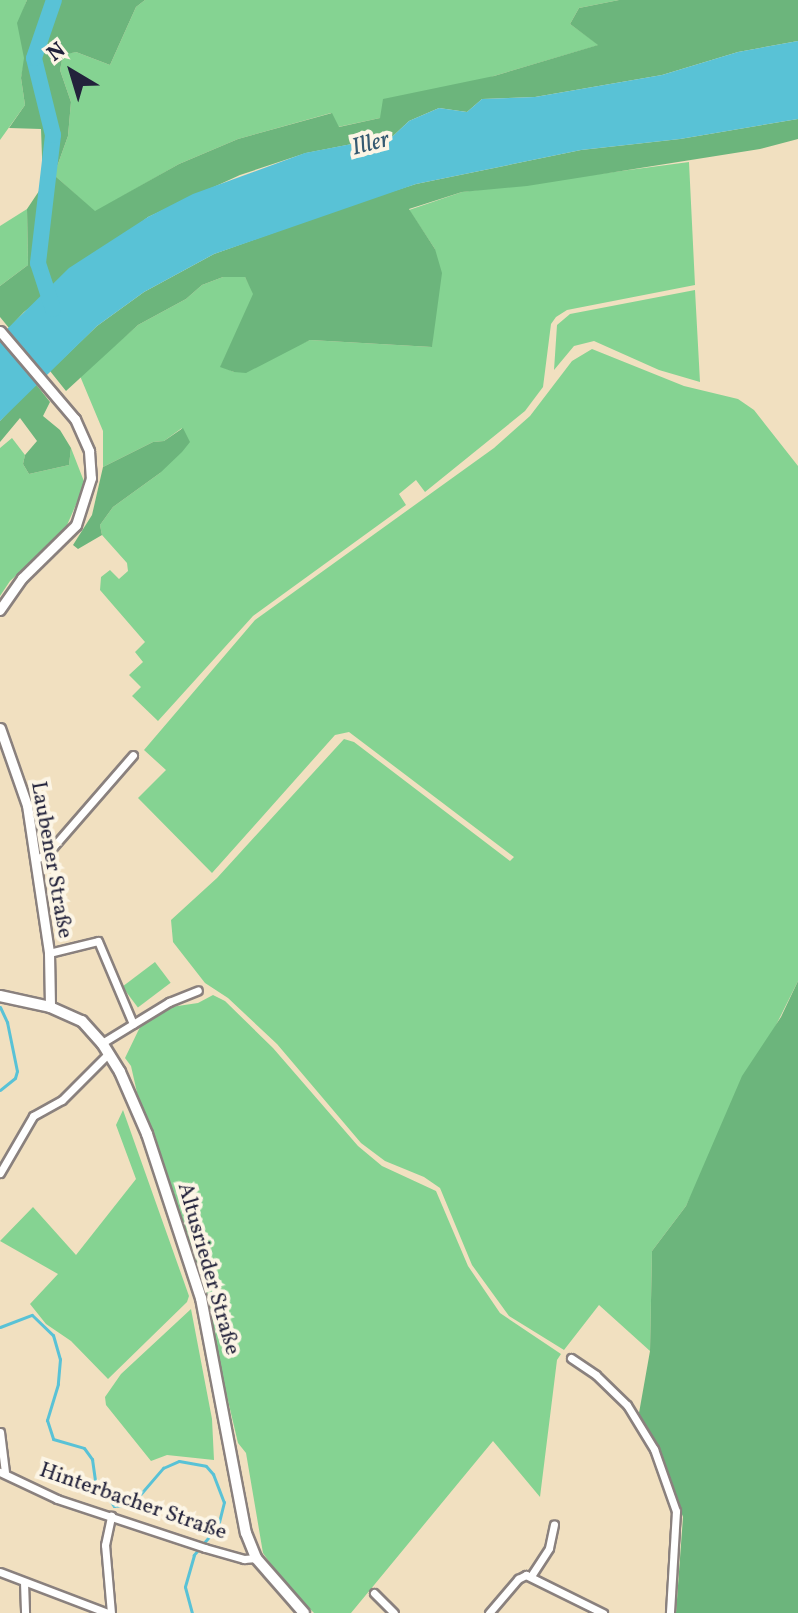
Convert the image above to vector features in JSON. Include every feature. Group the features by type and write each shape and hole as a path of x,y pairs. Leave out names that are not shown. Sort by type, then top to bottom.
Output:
{"main road":[{"name":"Altusrieder Straße","path":"5,997 50,1007 82,1021 106,1048 147,1134 187,1250 216,1371 246,1533 256,1558 304,1613"}],"street":[{"path":"0,331 75,419 89,451 91,478 88,496 76,525 22,578 0,610"},
{"name":"Laubener Straße","path":"0,728 18,773 36,859 49,953 50,1007"},
{"path":"36,859 47,854 133,755"},
{"name":"Laubener Straße","path":"49,953 98,941 133,1024"},
{"path":"0,1173 33,1116 62,1100 106,1048 133,1024 186,993 198,990"},
{"path":"571,1358 596,1375 627,1405 654,1449 676,1511 670,1613"},
{"path":"0,1432 2,1472"},
{"name":"Hinterbacher Straße","path":"2,1472 57,1499 205,1548 244,1559 256,1558"},
{"path":"0,1572 109,1613 105,1545 111,1516"},
{"path":"531,1576 549,1548 554,1525"},
{"path":"489,1613 518,1579 531,1576 603,1613"},
{"path":"24,1582 25,1613"},
{"path":"374,1593 394,1613"}],"green space":[{"path":"0,0 27,0 18,24 25,59 21,78 25,105 0,140"},
{"path":"27,0 145,0 136,7 110,65 76,52 63,55 60,70 71,102 68,136 54,175 95,211 179,164 238,139 332,113 339,127 380,118 383,99 494,76 598,45 570,24 579,8 619,0 798,0 798,41 738,52 662,75 535,97 482,99 467,112 439,108 409,121 393,136 306,153 240,175 148,217 24,312 9,328 0,317 0,286 28,265 27,209 43,185 41,129 9,128 25,105 21,78 24,58 17,23"},
{"path":"145,0 619,0 579,8 570,24 599,45 494,76 380,118 338,127 331,113 238,139 179,164 95,212 54,175 68,136 71,102 60,70 63,54 76,52 110,65 136,7"},
{"path":"798,119 798,139 760,149 527,186 462,192 409,209 435,249 442,273 432,347 310,340 246,373 234,372 220,367 253,294 245,277 223,277 202,285 186,299 138,325 66,391 50,371 97,326 144,292 214,254 362,201 416,184 581,150 680,139"},
{"path":"689,162 695,285 567,310 556,317 551,324 543,387 525,411 425,492 416,480 399,494 406,505 253,616 158,721 132,696 141,687 129,675 143,662 135,652 145,642 100,590 101,577 110,570 119,579 128,571 127,563 102,535 100,525 113,507 160,473 182,428 164,441 153,442 103,467 103,431 80,376 138,325 186,299 202,285 223,277 245,277 254,294 221,366 234,372 310,340 432,347 435,249 409,210 462,192"},
{"path":"27,209 28,265 0,286 0,226"},
{"path":"695,290 700,382 659,370 594,341 574,346 554,370 557,325 570,314"},
{"path":"592,349 684,386 738,399 754,410 798,466 798,981 686,1206 652,1251 650,1351 599,1305 564,1350 509,1316 472,1265 440,1188 424,1177 385,1161 361,1143 277,1044 228,998 205,983 173,942 171,920 217,878 344,739 354,742 510,861 514,857 349,732 335,735 212,873 138,798 166,770 144,750 255,620 494,448 530,416 572,361"},
{"path":"35,383 50,402 43,416 60,430 71,448 69,465 29,474 23,464 25,455 37,441 20,418 0,442 0,421"},
{"path":"183,428 190,442 182,452 160,473 113,507 100,525 102,535 78,549 73,545 92,515 103,467 153,442 164,441"},
{"path":"12,438 25,455 23,464 29,474 69,465 71,448 85,484 64,532 10,581 0,596 0,448"},
{"path":"155,962 171,983 138,1007 122,987"},
{"path":"798,981 798,1613 676,1613 683,1517 658,1449 639,1413 650,1351 652,1251 686,1206 742,1076 781,1017"},
{"path":"213,995 225,1001 273,1048 358,1146 382,1166 436,1191 468,1266 500,1313 561,1354 557,1360 540,1497 493,1441 351,1613 314,1613 284,1583 263,1553 246,1453 238,1443 192,1248 138,1097 131,1066 125,1058 140,1027 171,1007 198,1003"},
{"path":"123,1110 189,1296 187,1302 108,1379 71,1341 46,1324 30,1304 58,1274 0,1241 33,1207 76,1255 136,1179 116,1125"},
{"path":"191,1309 212,1419 214,1460 167,1455 151,1461 106,1405 105,1397 121,1374"}],"water":[{"name":"Iller","path":"798,41 798,119 680,139 581,150 416,184 214,254 144,292 97,326 0,421 0,336 69,268 148,217 193,194 305,153 393,136 409,121 439,108 467,112 482,99 535,97 662,75 738,52"}],"waterway":[{"path":"53,309 38,263 53,135 34,58 54,0"},
{"path":"0,1007 7,1022 17,1071 15,1078 0,1090"},
{"path":"0,1327 32,1315 53,1335 60,1359 58,1384 47,1420 53,1439 84,1448 92,1459 95,1480 114,1506 132,1504 163,1468 179,1461 206,1466 213,1474 224,1502 218,1526 194,1555 185,1587 192,1613"}]}
